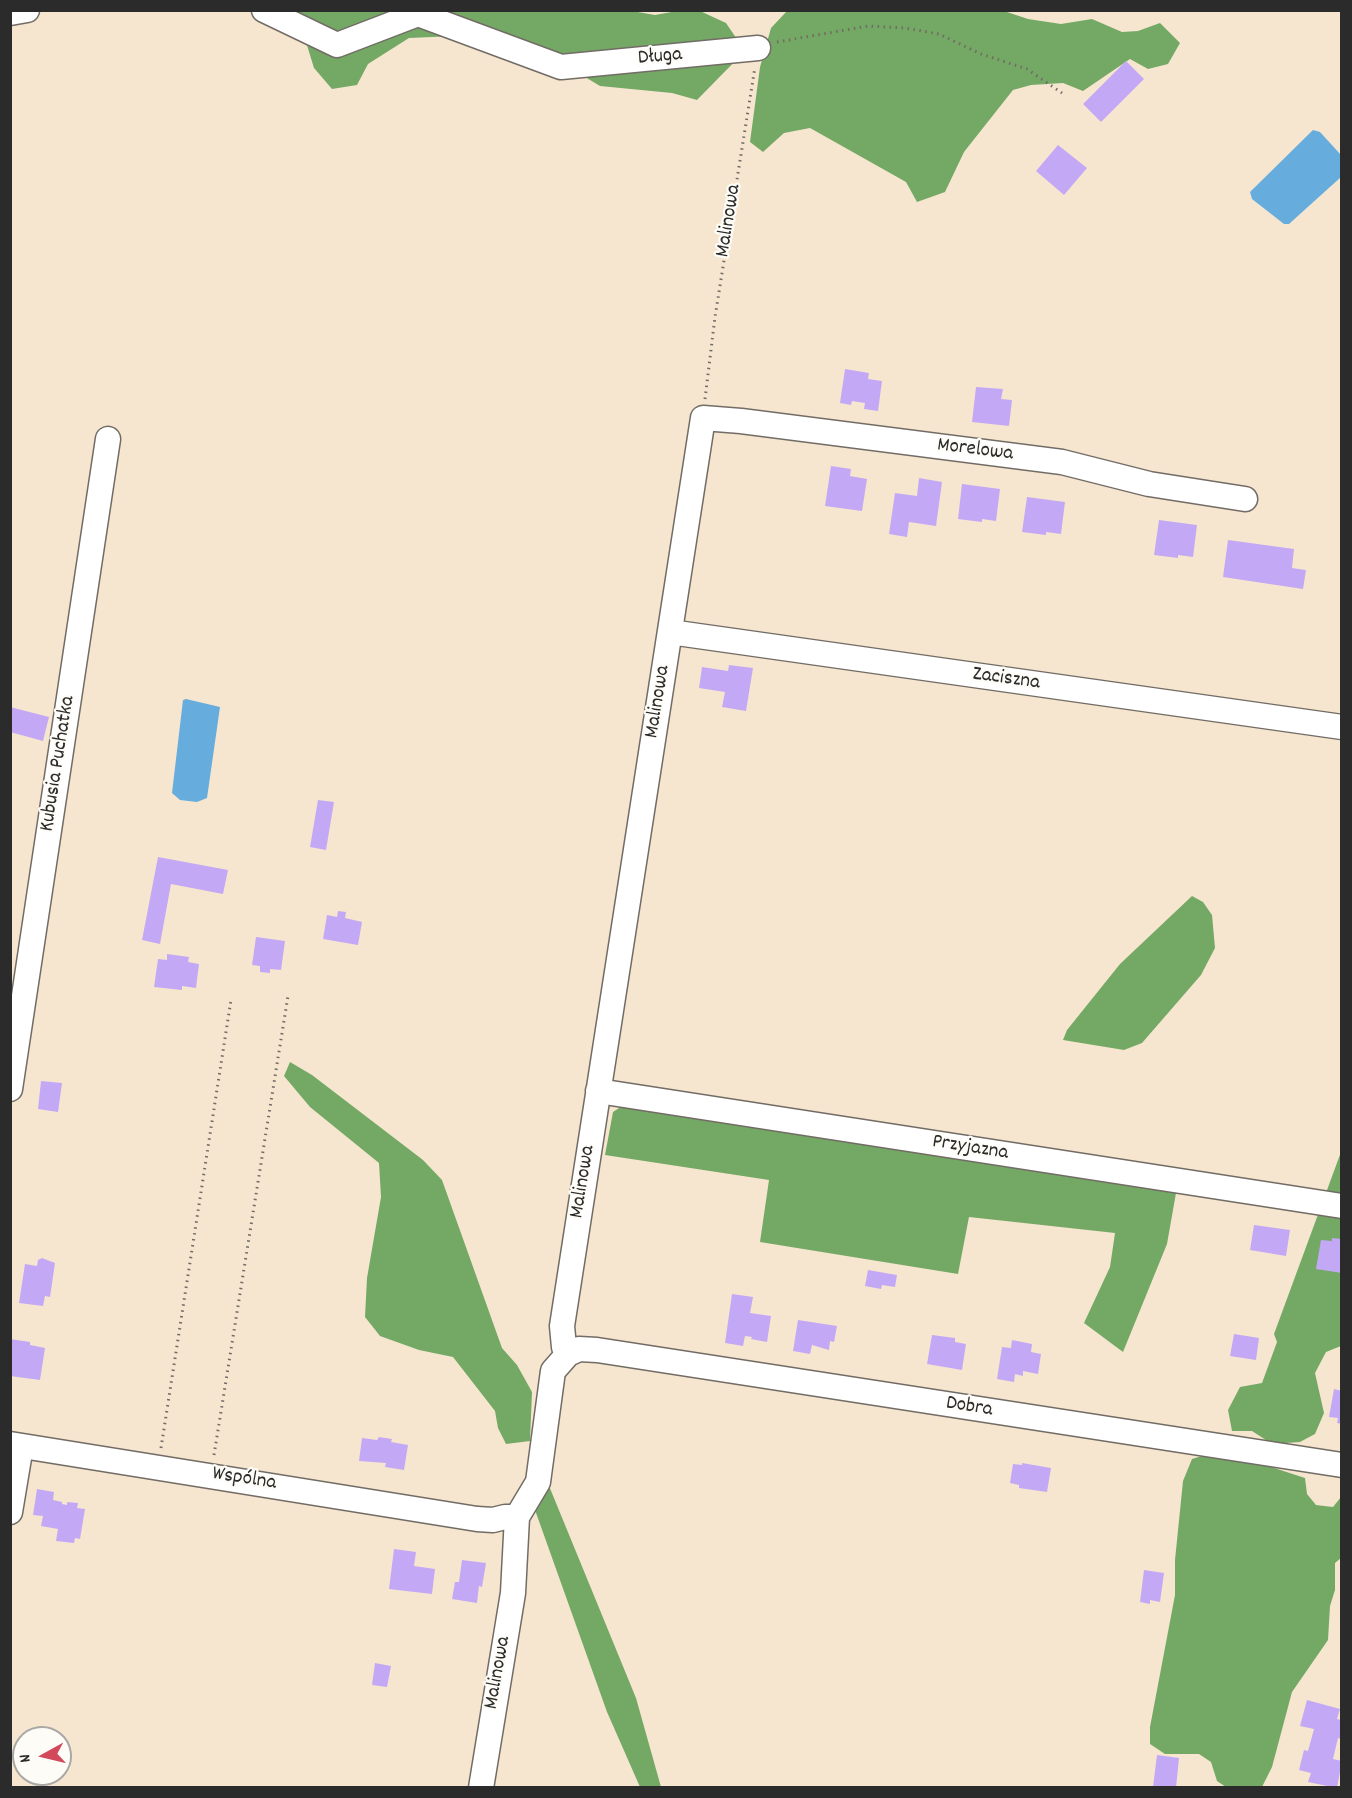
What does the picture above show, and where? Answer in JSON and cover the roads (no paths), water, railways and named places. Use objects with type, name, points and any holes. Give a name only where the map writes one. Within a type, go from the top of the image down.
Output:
[{"type":"street","points":[[10,13],[27,10]]},
{"type":"street","name":"Długa","points":[[264,10],[337,45],[418,14],[561,67],[758,48]]},
{"type":"street","name":"Morelowa","points":[[703,418],[1062,462],[1149,484],[1245,499]]},
{"type":"street","name":"Malinowa","points":[[481,1788],[513,1593],[518,1517],[538,1482],[553,1371],[568,1354],[564,1347],[562,1326],[703,418]]},
{"type":"street","name":"Kubusia Puchatka","points":[[10,1089],[108,439]]},
{"type":"street","name":"Zaciszna","points":[[670,632],[1341,727]]},
{"type":"street","name":"Przyjazna","points":[[598,1091],[1341,1206]]},
{"type":"street","name":"Dobra","points":[[568,1354],[579,1349],[597,1350],[1341,1466]]},
{"type":"street","points":[[10,1512],[16,1445]]},
{"type":"street","name":"Wspólna","points":[[16,1445],[477,1519],[518,1517]]},
{"type":"water","points":[[1313,130],[1320,132],[1341,155],[1341,177],[1289,224],[1284,224],[1252,199],[1250,192]]},
{"type":"water","points":[[183,700],[220,707],[207,798],[197,802],[180,800],[172,793]]}]
